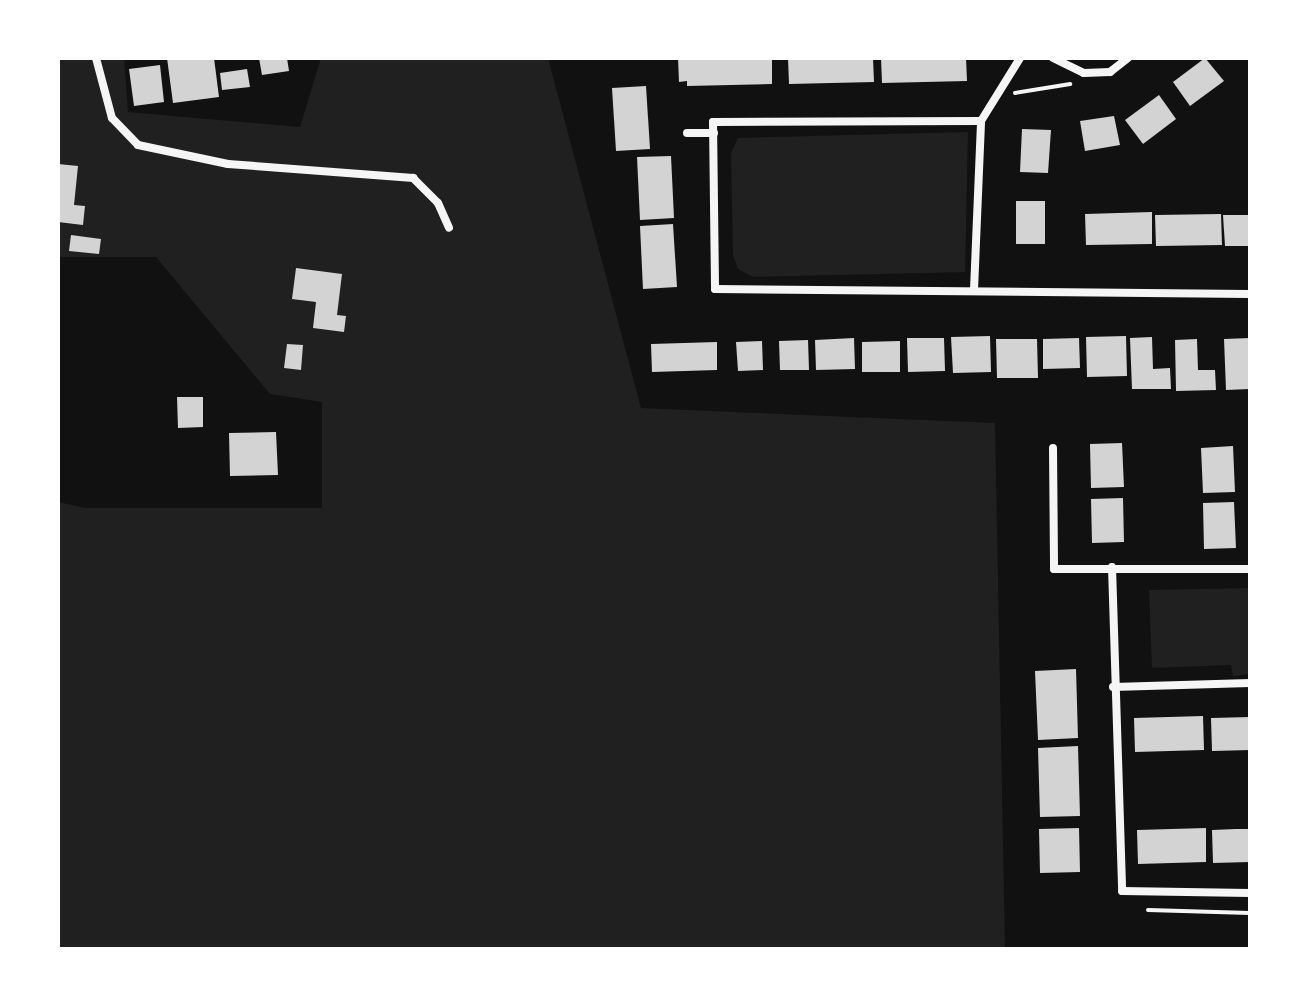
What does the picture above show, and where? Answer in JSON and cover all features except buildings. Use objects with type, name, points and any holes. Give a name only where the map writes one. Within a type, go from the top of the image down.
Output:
[{"type":"street","points":[[96,58],[112,118],[138,145],[228,164],[413,178],[438,203],[449,228]]},
{"type":"street","points":[[974,290],[981,121],[991,97],[1013,75],[1020,58]]},
{"type":"street","points":[[1053,58],[1084,73],[1110,72],[1128,58]]},
{"type":"street","points":[[981,121],[713,122],[715,289],[1250,294]]},
{"type":"street","points":[[687,133],[714,133]]},
{"type":"street","points":[[1053,448],[1054,569],[1250,569]]},
{"type":"street","points":[[1112,567],[1113,687],[1122,891],[1250,893]]},
{"type":"street","points":[[1113,687],[1250,683]]},
{"type":"path","points":[[991,97],[1070,84],[1084,73]]},
{"type":"path","points":[[1135,909],[1250,913]]},
{"type":"shaded area","points":[[58,58],[124,58],[128,112],[300,127],[321,58],[548,58],[641,408],[995,423],[1005,949],[58,949],[58,502],[85,508],[322,508],[322,402],[270,394],[156,257],[58,257]]},
{"type":"shaded area","points":[[968,132],[965,272],[753,277],[738,269],[733,255],[731,153],[738,138]]},
{"type":"shaded area","points":[[1250,588],[1250,674],[1233,676],[1231,665],[1152,668],[1149,590]]}]
